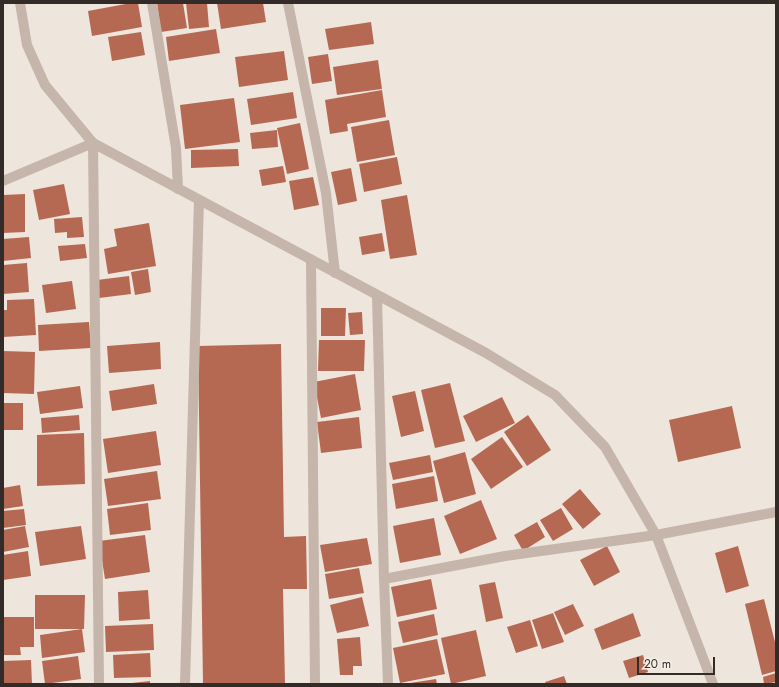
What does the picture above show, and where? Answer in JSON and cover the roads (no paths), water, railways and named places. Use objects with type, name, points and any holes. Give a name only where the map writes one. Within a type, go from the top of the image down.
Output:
[{"type":"street","points":[[20,3],[27,45],[45,86],[93,143],[486,353],[555,395],[605,447],[656,535],[713,684]]},
{"type":"street","points":[[152,3],[176,148],[178,189]]},
{"type":"street","points":[[288,3],[326,193],[335,272]]},
{"type":"street","points":[[3,181],[93,143]]},
{"type":"street","points":[[93,143],[99,684]]},
{"type":"street","points":[[185,684],[199,200]]},
{"type":"street","points":[[311,260],[315,684]]},
{"type":"street","points":[[377,295],[388,684]]},
{"type":"street","points":[[384,579],[505,556],[656,535],[776,512]]}]
